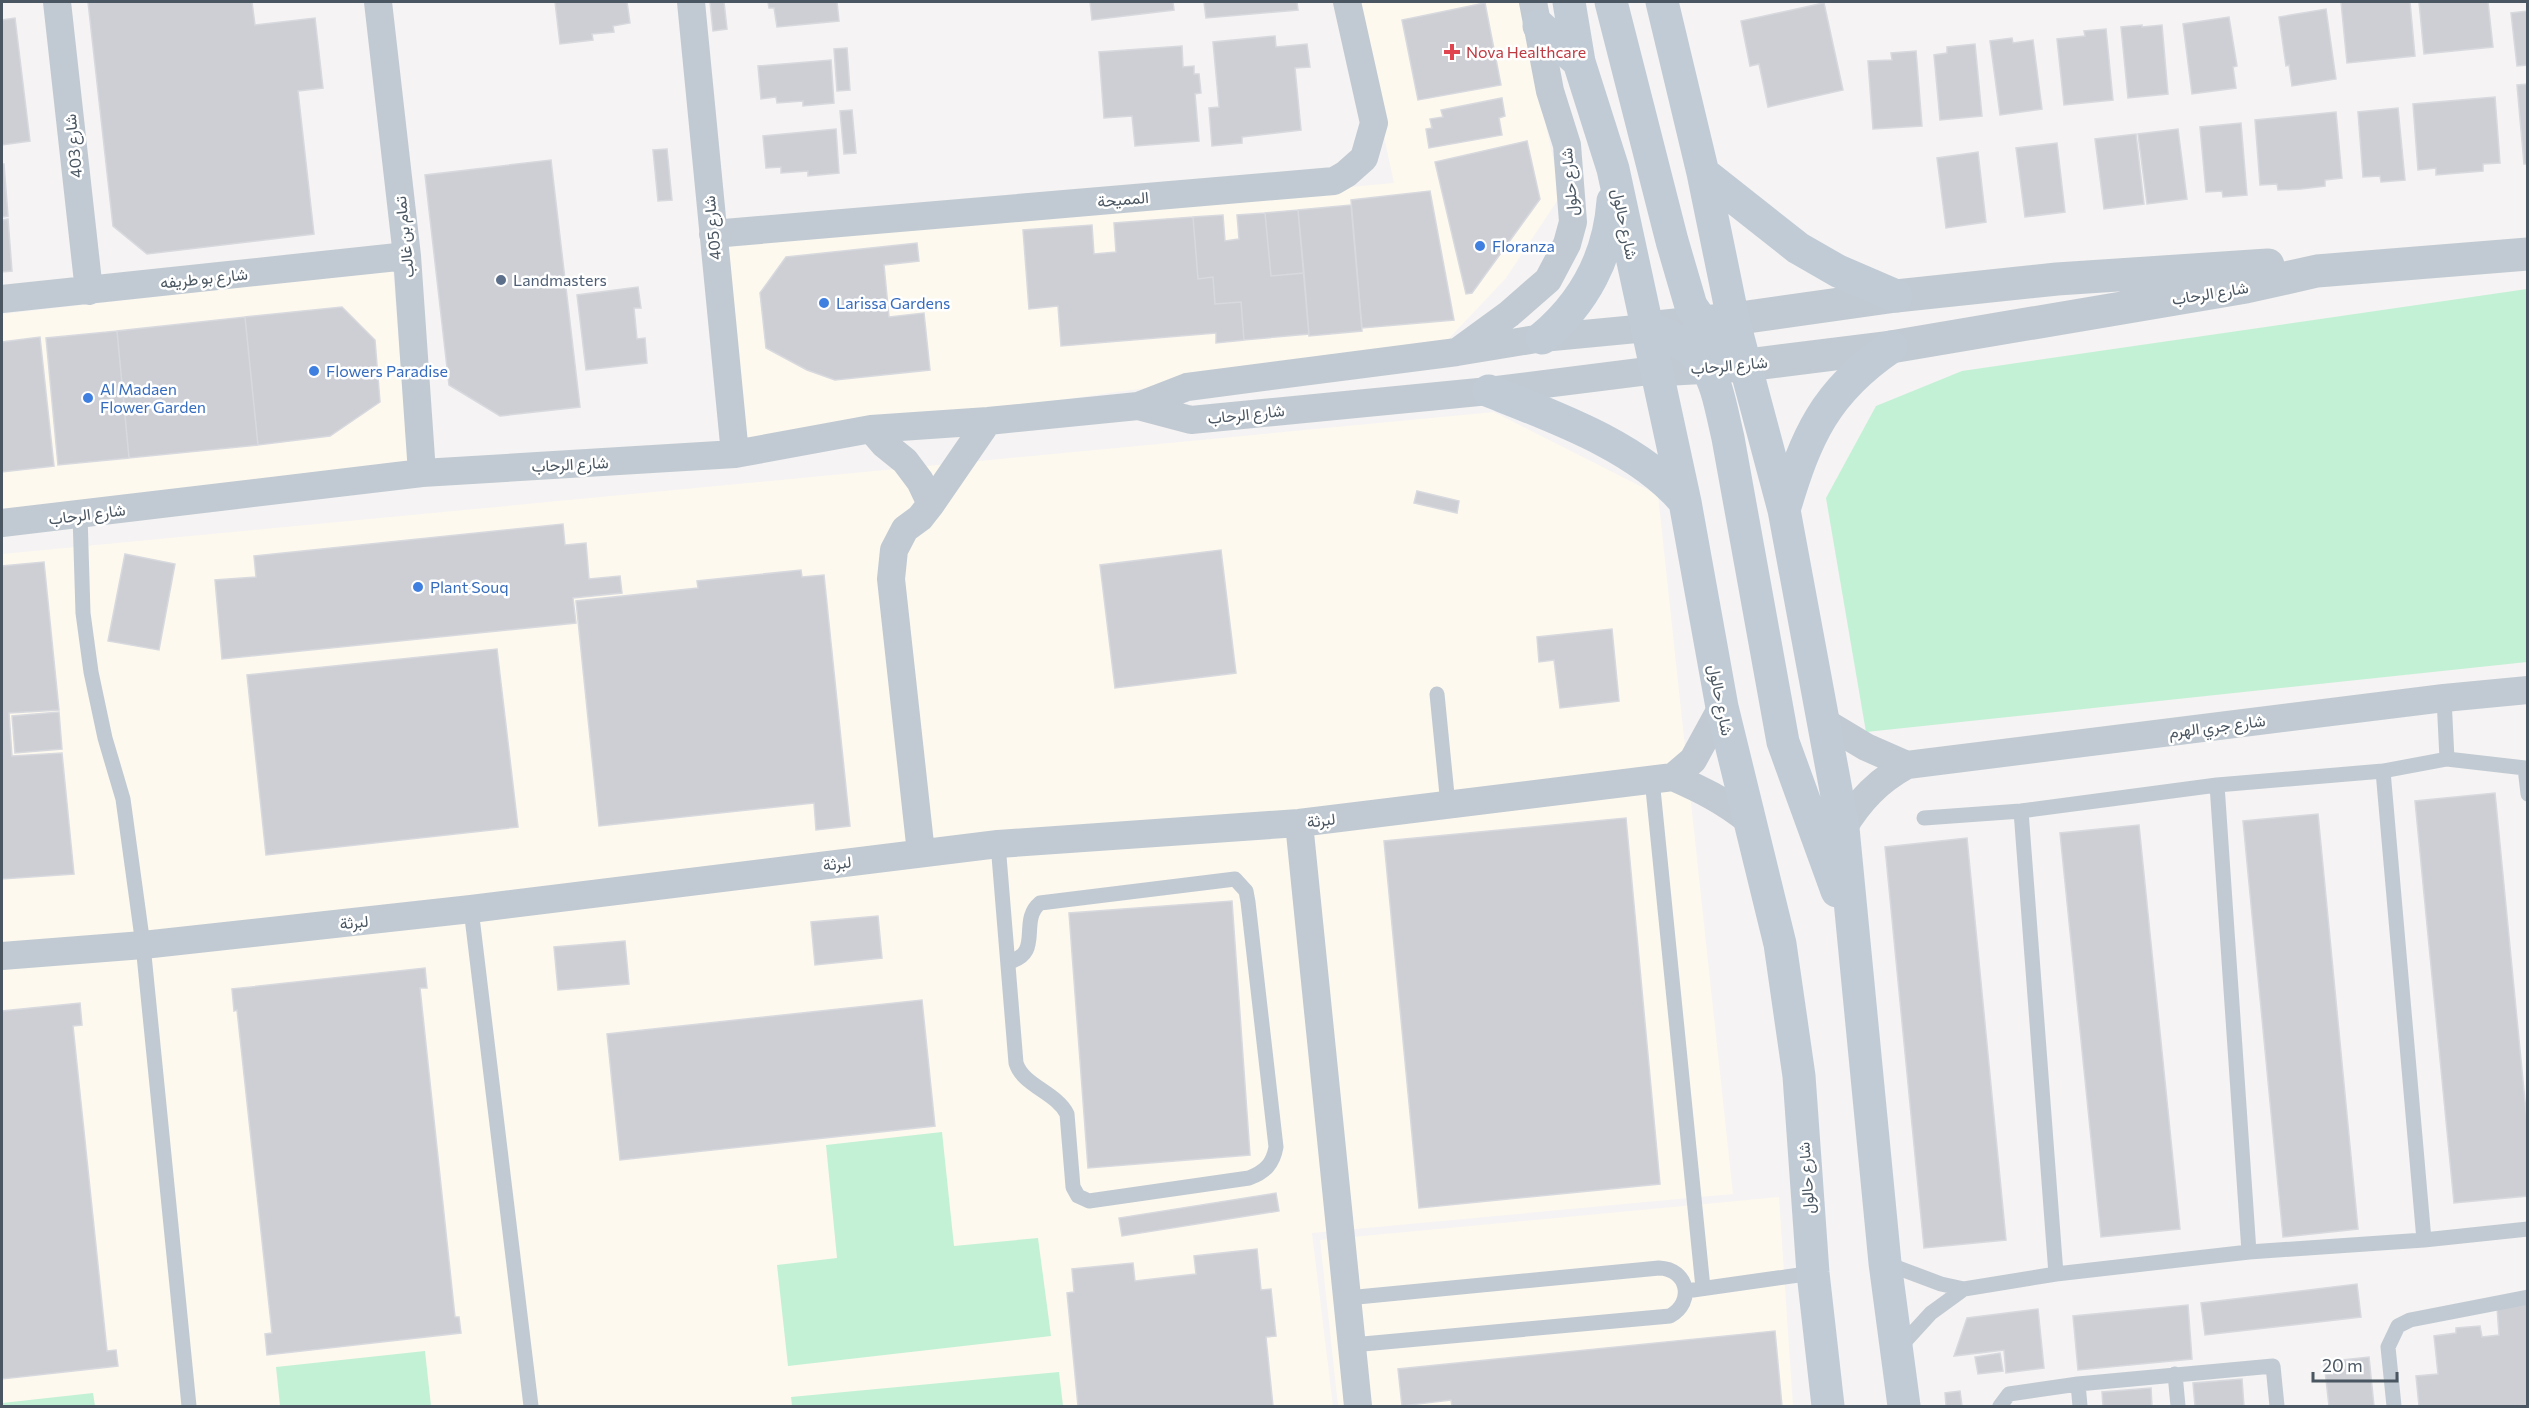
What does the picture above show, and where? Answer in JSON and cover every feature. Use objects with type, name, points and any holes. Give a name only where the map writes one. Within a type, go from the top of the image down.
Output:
[{"type":"main road","name":"شارع حالول","points":[[1569,2],[1579,62],[1613,169],[1685,502],[1722,707],[1782,956],[1799,1076],[1813,1273],[1828,1407]]},
{"type":"main road","points":[[1611,2],[1691,306],[1701,323],[1720,343],[1747,364]]},
{"type":"main road","points":[[1662,2],[1703,174],[1733,319],[1747,364],[1784,510],[1821,720],[1843,828],[1885,1263],[1904,1407]]},
{"type":"main road","points":[[1536,14],[1579,62]]},
{"type":"main road","points":[[1542,338],[1559,324],[1576,304],[1592,279],[1603,254],[1610,230],[1614,202],[1613,169]]},
{"type":"main road","points":[[1703,174],[1798,248],[1838,270],[1896,296]]},
{"type":"main road","points":[[1647,328],[1668,334],[1688,345],[1709,368],[1717,390],[1728,438],[1783,742],[1855,938]]},
{"type":"main road","points":[[1784,510],[1808,439],[1824,411],[1866,363],[1891,347]]},
{"type":"main road","points":[[1489,391],[1568,423],[1626,454],[1670,484],[1685,502]]},
{"type":"street","name":"شارع 403","points":[[57,2],[88,291]]},
{"type":"street","name":"تمام بن غالب","points":[[378,2],[406,256],[422,473]]},
{"type":"street","name":"شارع 405","points":[[691,2],[735,454]]},
{"type":"street","name":"المميحة","points":[[713,234],[1334,181],[1364,158],[1374,123],[1347,2]]},
{"type":"street","name":"شارع حلول","points":[[1457,352],[1509,314],[1548,280],[1567,244],[1573,222],[1567,145],[1550,91],[1536,14]]},
{"type":"street","name":"شارع الرحاب","points":[[1138,406],[1191,420],[1489,391],[1656,370],[1747,364],[1891,347],[2254,286],[2317,271],[2528,254]]},
{"type":"street","name":"شارع بو طريفه","points":[[2,299],[406,256]]},
{"type":"street","name":"شارع الرحاب","points":[[2,523],[422,473],[735,454],[871,429],[988,421],[1138,406],[1187,387],[1457,352],[1542,338],[1701,323],[1896,296],[2057,279],[2249,266],[2297,267],[2317,271]]},
{"type":"street","points":[[921,853],[891,579],[894,550],[905,529],[920,518],[931,504],[988,421]]},
{"type":"street","points":[[871,429],[884,444],[905,461],[920,481],[931,504]]},
{"type":"street","name":"شارع جري الهرم","points":[[1843,828],[1869,791],[1887,776],[1907,765],[2444,698],[2528,690]]},
{"type":"street","points":[[1663,778],[1693,759],[1722,707]]},
{"type":"street","points":[[1821,720],[1866,747],[1907,765]]},
{"type":"street","points":[[1663,778],[1718,797],[1749,820]]},
{"type":"street","name":"لبرثة","points":[[2,956],[143,945],[471,909],[998,844],[1299,823],[1663,778]]},
{"type":"street","points":[[1299,823],[1358,1407]]},
{"type":"lane","points":[[80,515],[83,614],[91,672],[105,738],[123,800],[143,945],[189,1407]]},
{"type":"lane","points":[[1437,694],[1448,805]]},
{"type":"lane","points":[[2444,698],[2447,759]]},
{"type":"lane","points":[[1924,818],[2021,811],[2217,784],[2383,771],[2447,759],[2525,768],[2528,794]]},
{"type":"lane","points":[[2383,771],[2424,1240]]},
{"type":"lane","points":[[1663,778],[1703,1288]]},
{"type":"lane","points":[[2217,784],[2249,1252]]},
{"type":"lane","points":[[2021,811],[2056,1274]]},
{"type":"lane","points":[[998,844],[1008,962],[1018,1070],[1025,1078],[1062,1105],[1067,1114],[1073,1187],[1078,1196],[1089,1201],[1249,1178],[1262,1173],[1269,1167],[1274,1156],[1275,1139],[1248,902],[1246,891],[1235,879],[1040,903],[1035,906],[1030,919],[1029,942],[1023,956],[1018,960],[1008,962]]},
{"type":"lane","points":[[471,909],[531,1407]]},
{"type":"lane","points":[[1885,1263],[1941,1284],[1964,1289],[2056,1274],[2249,1252],[2424,1240],[2528,1229]]},
{"type":"lane","points":[[1347,1298],[1659,1268],[1675,1271],[1681,1276],[1687,1291],[1683,1306],[1670,1316],[1352,1345]]},
{"type":"lane","points":[[1687,1291],[1813,1273]]},
{"type":"lane","points":[[1895,1352],[1931,1313],[1964,1289]]},
{"type":"lane","points":[[2394,1407],[2388,1347],[2398,1326],[2410,1320],[2528,1297]]},
{"type":"lane","points":[[2000,1407],[2009,1394],[2078,1384],[2272,1366],[2277,1407]]},
{"type":"lane","points":[[2175,1374],[2178,1407]]},
{"type":"lane","points":[[2078,1384],[2080,1407]]},
{"type":"shaded area","points":[[1355,2],[1519,2],[1561,195],[1506,278],[1441,347],[743,444],[722,244],[1394,183]]},
{"type":"shaded area","points":[[393,270],[410,482],[2,524],[2,314]]},
{"type":"shaded area","points":[[1494,412],[1658,495],[1733,1194],[1312,1233],[1333,1406],[2,1406],[2,554]]},
{"type":"shaded area","points":[[1779,1197],[1793,1406],[1338,1406],[1320,1240]]},
{"type":"green space","points":[[2527,289],[2527,662],[1866,732],[1826,498],[1876,406],[1962,371]]},
{"type":"green space","points":[[942,1132],[954,1246],[1038,1238],[1051,1336],[788,1366],[777,1265],[837,1258],[826,1145]]},
{"type":"green space","points":[[425,1351],[431,1406],[280,1406],[276,1367]]},
{"type":"green space","points":[[1059,1372],[1063,1406],[792,1406],[791,1397]]},
{"type":"green space","points":[[93,1393],[95,1406],[2,1406],[2,1403]]},
{"type":"building","points":[[88,2],[252,2],[255,25],[315,18],[323,88],[298,91],[314,234],[147,254],[113,226]]},
{"type":"building","points":[[555,2],[627,2],[630,23],[613,26],[614,32],[592,34],[593,40],[560,44]]},
{"type":"building","points":[[710,2],[724,2],[727,29],[713,31]]},
{"type":"building","points":[[768,2],[837,2],[839,21],[777,27],[774,8],[769,8]]},
{"type":"building","points":[[1090,2],[1173,2],[1174,10],[1092,20]]},
{"type":"building","points":[[1204,2],[1297,2],[1298,10],[1206,18]]},
{"type":"building","points":[[2341,2],[2410,2],[2415,56],[2347,63]]},
{"type":"building","points":[[2419,2],[2488,2],[2493,47],[2424,54]]},
{"type":"building","name":"Nova Healthcare","points":[[1485,3],[1501,85],[1418,100],[1402,20]]},
{"type":"building","points":[[1824,3],[1843,90],[1768,107],[1759,64],[1750,66],[1741,21]]},
{"type":"building","points":[[2326,9],[2336,79],[2292,86],[2289,65],[2286,66],[2279,17]]},
{"type":"building","points":[[2528,11],[2528,65],[2517,66],[2511,13]]},
{"type":"building","points":[[2229,17],[2237,66],[2233,67],[2236,88],[2192,94],[2183,24]]},
{"type":"building","points":[[15,18],[30,141],[2,145],[2,20]]},
{"type":"building","points":[[2142,25],[2142,27],[2162,25],[2168,94],[2128,98],[2121,27]]},
{"type":"building","points":[[2106,29],[2113,100],[2064,105],[2057,39],[2085,36],[2084,31]]},
{"type":"building","points":[[1275,36],[1276,47],[1307,44],[1310,67],[1295,68],[1301,130],[1242,137],[1242,143],[1212,146],[1209,108],[1219,107],[1213,42]]},
{"type":"building","points":[[2012,38],[2013,43],[2033,40],[2042,109],[2000,115],[1990,41]]},
{"type":"building","points":[[1975,44],[1982,116],[1940,120],[1934,55],[1947,53],[1947,47]]},
{"type":"building","points":[[1182,46],[1183,67],[1194,66],[1194,74],[1199,74],[1201,93],[1195,94],[1199,141],[1135,146],[1132,116],[1104,118],[1099,52]]},
{"type":"building","points":[[847,48],[850,90],[837,91],[834,49]]},
{"type":"building","points":[[1916,51],[1922,126],[1873,129],[1868,61],[1892,60],[1891,53]]},
{"type":"building","points":[[831,60],[834,103],[803,106],[803,101],[777,103],[776,97],[761,99],[758,66]]},
{"type":"building","points":[[2528,84],[2528,164],[2524,164],[2517,85]]},
{"type":"building","points":[[2495,97],[2500,163],[2483,164],[2483,171],[2436,175],[2436,168],[2418,170],[2413,104]]},
{"type":"building","points":[[1502,98],[1505,116],[1499,118],[1502,135],[1429,148],[1426,129],[1432,128],[1430,119],[1443,117],[1441,110]]},
{"type":"building","points":[[2398,108],[2405,180],[2381,182],[2380,176],[2363,177],[2358,112]]},
{"type":"building","points":[[852,110],[856,153],[844,154],[840,111]]},
{"type":"building","points":[[2336,112],[2342,178],[2325,180],[2325,186],[2301,189],[2278,190],[2277,184],[2260,185],[2255,120]]},
{"type":"building","points":[[2241,123],[2247,195],[2223,197],[2222,191],[2206,192],[2200,127]]},
{"type":"building","points":[[836,129],[839,173],[808,176],[808,171],[781,173],[781,167],[766,168],[763,136]]},
{"type":"building","points":[[2178,129],[2187,199],[2147,204],[2138,134]]},
{"type":"building","points":[[2136,134],[2144,204],[2104,209],[2095,139]]},
{"type":"building","name":"Floranza","points":[[1527,141],[1540,199],[1472,293],[1466,294],[1435,162]]},
{"type":"building","points":[[2057,143],[2065,212],[2025,217],[2016,148]]},
{"type":"building","points":[[667,149],[672,200],[658,201],[653,150]]},
{"type":"building","points":[[1978,152],[1986,222],[1946,228],[1937,158]]},
{"type":"building","name":"Landmasters","points":[[551,160],[580,407],[500,416],[449,385],[425,175]]},
{"type":"building","points":[[2,164],[4,164],[8,216],[2,217]]},
{"type":"building","points":[[1430,191],[1454,320],[1362,328],[1351,200]]},
{"type":"building","points":[[1351,205],[1362,331],[1309,336],[1298,210]]},
{"type":"building","points":[[1298,210],[1304,273],[1271,276],[1265,213]]},
{"type":"building","points":[[1265,213],[1271,276],[1304,273],[1309,334],[1244,340],[1241,302],[1215,304],[1213,277],[1198,279],[1193,217],[1223,215],[1225,241],[1239,239],[1237,215]]},
{"type":"building","points":[[1193,217],[1198,279],[1213,277],[1215,304],[1241,302],[1244,340],[1216,343],[1216,333],[1061,346],[1058,306],[1029,309],[1023,230],[1092,225],[1094,254],[1116,252],[1114,223]]},
{"type":"building","points":[[8,219],[12,271],[2,272],[2,220]]},
{"type":"building","name":"Larissa Gardens","points":[[917,243],[919,261],[884,265],[889,317],[924,313],[930,370],[835,380],[807,370],[766,348],[760,293],[786,257]]},
{"type":"building","points":[[638,287],[641,308],[634,308],[637,339],[645,338],[647,363],[586,370],[577,295]]},
{"type":"building","name":"Flowers Paradise","points":[[342,307],[375,340],[380,402],[330,436],[258,445],[245,317]]},
{"type":"building","points":[[245,317],[258,445],[129,458],[117,331]]},
{"type":"building","name":"Al Madaen Flower Garden","points":[[117,331],[129,458],[58,465],[46,338]]},
{"type":"building","points":[[40,337],[54,466],[2,472],[2,342]]},
{"type":"building","points":[[1417,491],[1459,501],[1457,513],[1414,503]]},
{"type":"building","name":"Plant Souq","points":[[563,524],[565,545],[586,543],[589,579],[620,576],[622,593],[573,598],[576,623],[222,659],[215,580],[256,577],[254,556]]},
{"type":"building","points":[[1221,550],[1236,673],[1115,688],[1100,565]]},
{"type":"building","points":[[125,554],[175,564],[159,650],[108,641]]},
{"type":"building","points":[[44,562],[59,710],[9,713],[12,756],[62,753],[74,874],[2,879],[2,566]]},
{"type":"building","points":[[801,570],[802,577],[824,575],[850,826],[816,830],[814,803],[599,826],[576,601],[698,588],[697,581]]},
{"type":"building","points":[[1612,629],[1619,701],[1560,708],[1554,660],[1539,662],[1537,637]]},
{"type":"building","points":[[497,649],[518,827],[266,855],[247,675]]},
{"type":"building","points":[[59,712],[62,749],[15,753],[12,716]]},
{"type":"building","points":[[2495,793],[2528,1132],[2528,1196],[2454,1203],[2415,801]]},
{"type":"building","points":[[2318,814],[2358,1229],[2283,1237],[2243,821]]},
{"type":"building","points":[[1626,818],[1660,1184],[1419,1208],[1384,841]]},
{"type":"building","points":[[2139,825],[2180,1229],[2101,1237],[2060,833]]},
{"type":"building","points":[[1967,838],[2006,1240],[1924,1248],[1885,847]]},
{"type":"building","points":[[1232,901],[1250,1155],[1088,1168],[1069,913]]},
{"type":"building","points":[[878,916],[882,958],[815,965],[811,922]]},
{"type":"building","points":[[625,941],[629,984],[558,990],[554,947]]},
{"type":"building","points":[[425,968],[427,988],[420,988],[455,1317],[459,1317],[461,1333],[267,1355],[265,1334],[272,1333],[237,1010],[234,1011],[232,989]]},
{"type":"building","points":[[922,1000],[935,1126],[620,1160],[607,1034]]},
{"type":"building","points":[[80,1003],[82,1025],[73,1026],[107,1351],[116,1350],[118,1366],[2,1379],[2,1011]]},
{"type":"building","points":[[1276,1193],[1279,1211],[1122,1236],[1119,1218]]},
{"type":"building","points":[[1257,1249],[1261,1290],[1271,1289],[1276,1336],[1266,1337],[1273,1406],[1078,1406],[1067,1293],[1074,1292],[1072,1269],[1133,1263],[1135,1281],[1196,1274],[1194,1256]]},
{"type":"building","points":[[2357,1284],[2361,1317],[2205,1335],[2201,1303]]},
{"type":"building","points":[[2528,1304],[2528,1406],[2419,1406],[2416,1376],[2438,1374],[2434,1336],[2456,1333],[2456,1328],[2480,1326],[2482,1337],[2499,1335],[2497,1307]]},
{"type":"building","points":[[2188,1305],[2192,1359],[2078,1370],[2073,1316]]},
{"type":"building","points":[[2038,1309],[2044,1368],[2006,1373],[2004,1350],[1954,1356],[1967,1318]]},
{"type":"building","points":[[1775,1331],[1782,1406],[1452,1406],[1451,1400],[1402,1406],[1398,1369]]},
{"type":"building","points":[[2000,1353],[2003,1371],[1978,1374],[1975,1357]]},
{"type":"building","points":[[2369,1357],[2374,1406],[2329,1406],[2324,1362]]},
{"type":"building","points":[[2242,1379],[2244,1406],[2195,1406],[2193,1383]]},
{"type":"building","points":[[2151,1388],[2152,1406],[2103,1406],[2102,1392]]},
{"type":"building","points":[[1960,1391],[1962,1406],[1946,1406],[1945,1393]]},
{"type":"place","name":"Nova Healthcare","points":[[1452,52]]},
{"type":"place","name":"Floranza","points":[[1480,246]]},
{"type":"place","name":"Landmasters","points":[[501,280]]},
{"type":"place","name":"Larissa Gardens","points":[[824,303]]},
{"type":"place","name":"Flowers Paradise","points":[[314,371]]},
{"type":"place","name":"Al Madaen Flower Garden","points":[[88,398]]},
{"type":"place","name":"Plant Souq","points":[[418,587]]}]
